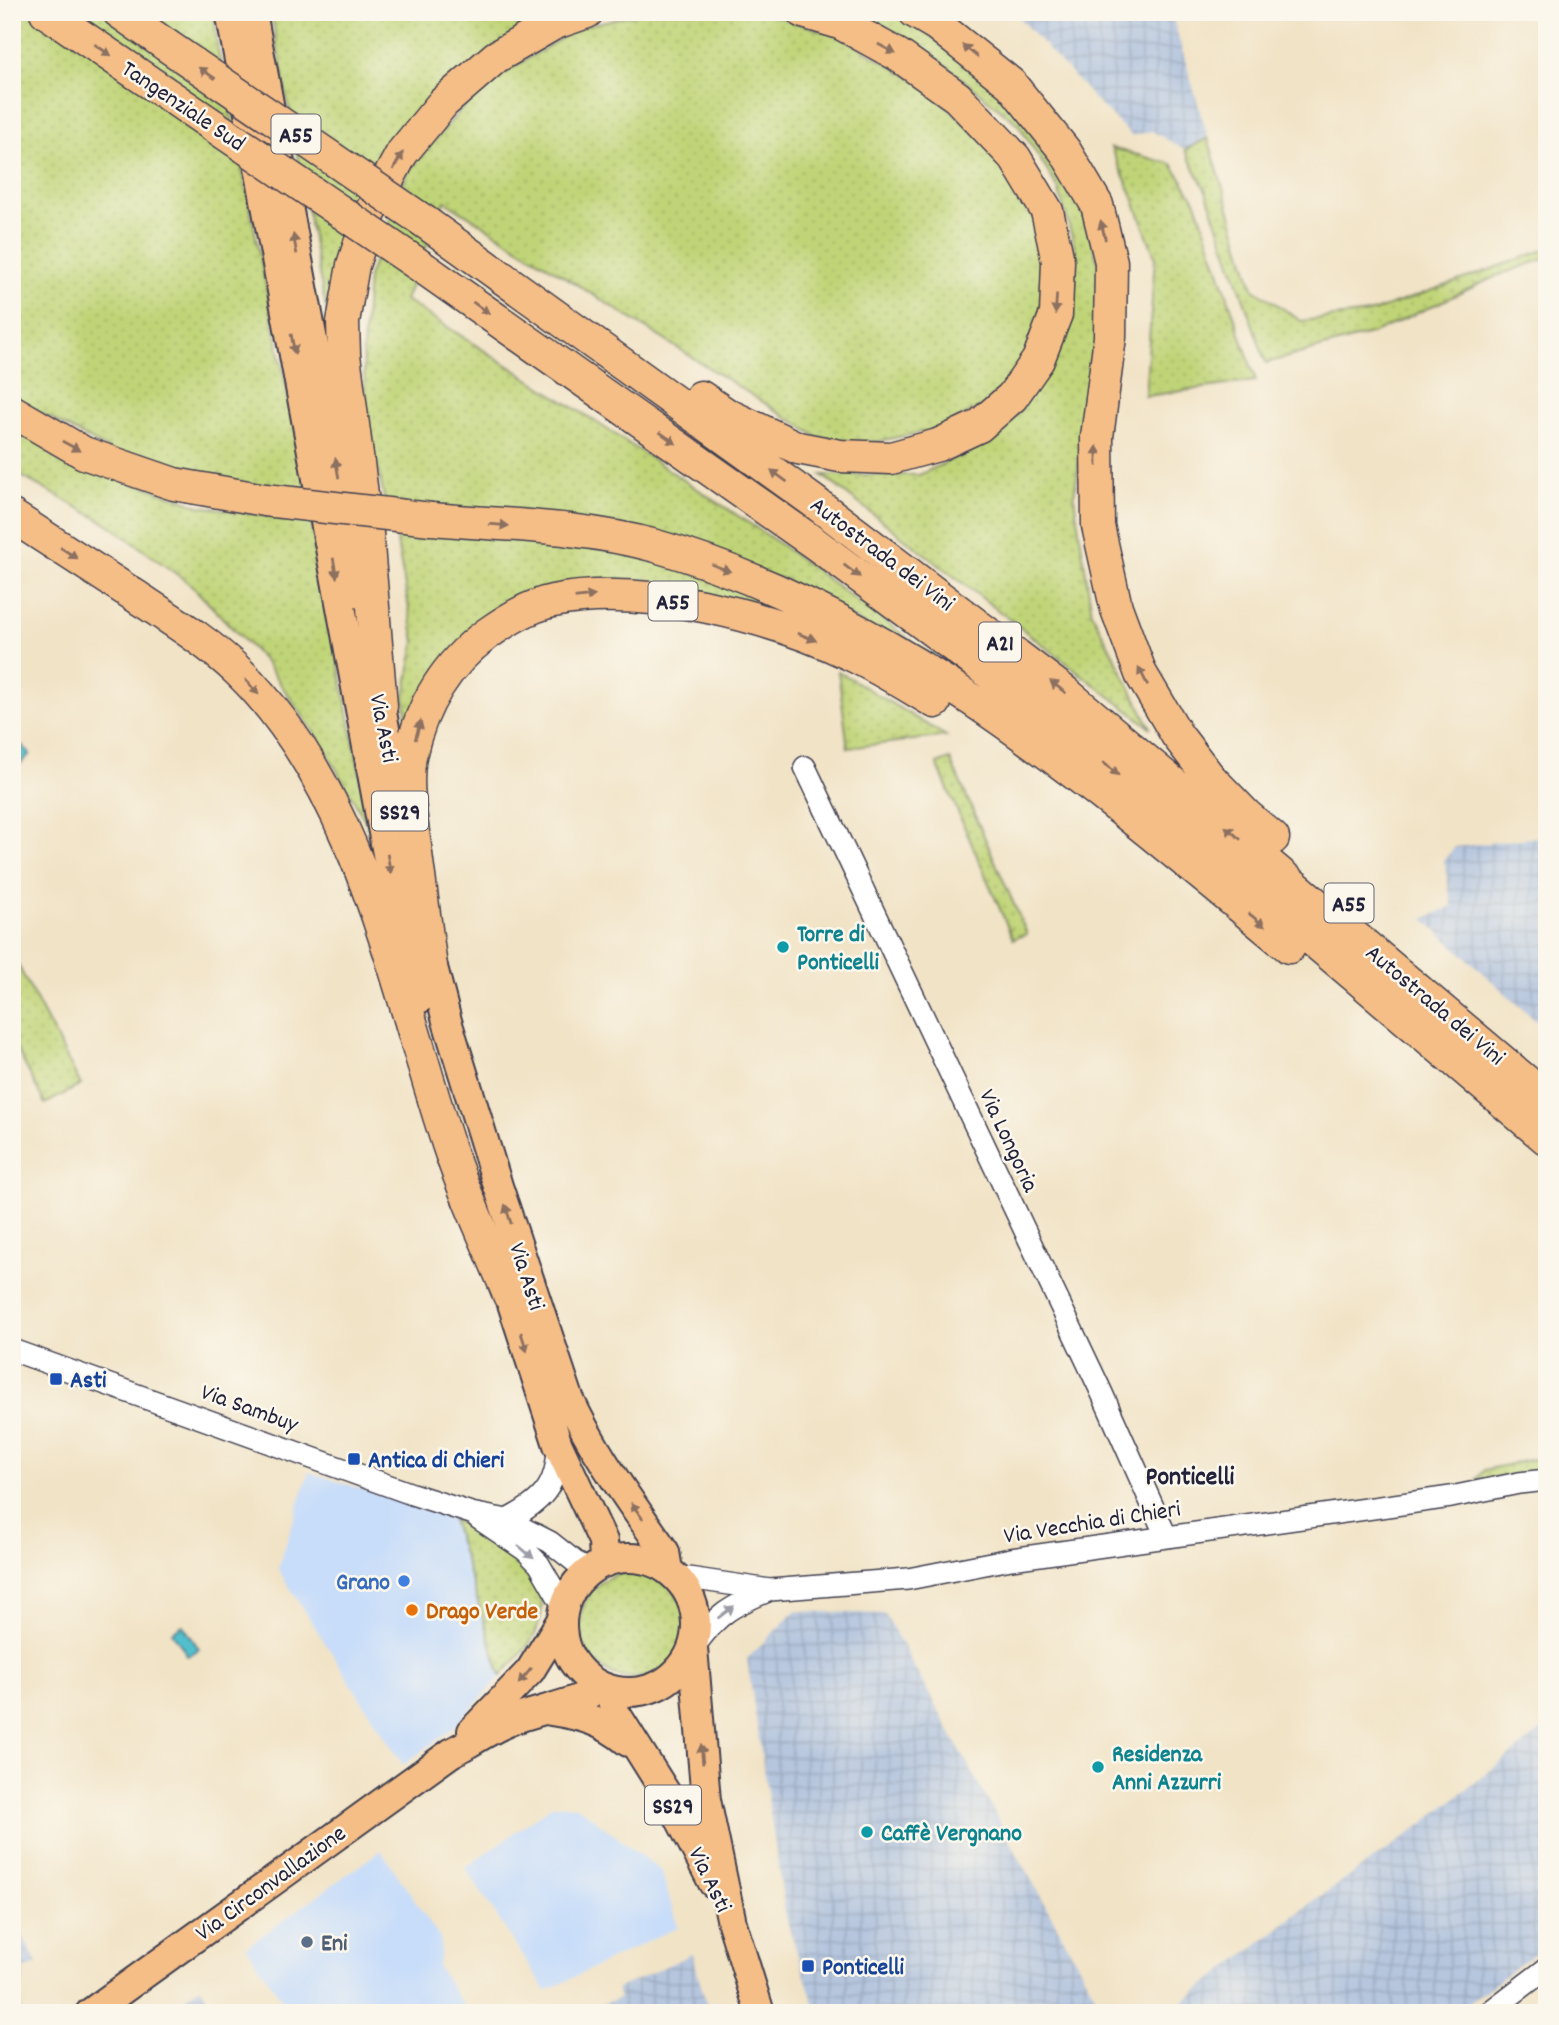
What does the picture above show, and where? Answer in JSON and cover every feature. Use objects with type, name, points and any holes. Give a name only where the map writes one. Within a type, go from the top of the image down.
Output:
[{"type":"highway","name":"Tangenziale Sud","points":[[46,12],[425,269]]},
{"type":"highway","name":"Tangenziale Sud","points":[[119,12],[425,222]]},
{"type":"highway","points":[[381,706],[367,533],[344,355],[343,323],[353,265],[370,214],[402,153],[443,103],[496,57],[555,23],[587,12]]},
{"type":"highway","name":"A55","points":[[425,222],[526,281],[726,414],[798,448],[840,456],[891,457],[938,445],[978,426],[1012,397],[1038,360],[1056,314],[1058,261],[1047,211],[1015,158],[957,97],[898,55],[840,23],[803,12]]},
{"type":"highway","name":"A55","points":[[915,12],[937,24],[1011,84],[1065,152],[1097,205],[1111,262],[1110,337],[1097,437],[1098,526],[1116,607],[1141,674],[1177,736],[1210,778],[1246,815],[1412,957],[1518,1074]]},
{"type":"highway","name":"Autostrada dei Vini","points":[[425,222],[813,501],[1055,684],[1547,1099]]},
{"type":"highway","name":"Autostrada dei Vini","points":[[425,269],[806,537],[1089,750],[1547,1139]]},
{"type":"highway","name":"A55","points":[[12,411],[83,453],[174,484],[265,500],[596,534],[654,546],[713,565],[815,607],[890,648],[988,712],[1058,762],[1166,846],[1325,976],[1427,1037]]},
{"type":"highway","points":[[12,516],[189,631],[239,672],[281,719],[314,771],[339,821],[381,924],[452,1155],[509,1295]]},
{"type":"highway","name":"A55","points":[[431,967],[409,793],[410,759],[420,719],[442,677],[472,645],[509,618],[551,602],[595,596],[645,597],[699,605],[798,634],[850,654],[1002,742],[1166,846]]},
{"type":"main road","name":"Via Asti","points":[[230,12],[406,946],[423,1015],[558,1445],[603,1541],[596,1567]]},
{"type":"main road","name":"Via Asti","points":[[252,12],[431,967],[507,1212],[569,1398],[598,1455],[665,1552],[672,1573]]},
{"type":"main road","points":[[620,1558],[653,1562],[672,1573],[688,1591],[695,1609],[697,1629],[693,1648],[683,1666],[668,1680],[650,1689],[630,1693],[606,1688],[585,1675],[571,1659],[564,1640],[563,1613],[573,1587],[596,1567],[620,1558]]},
{"type":"main road","name":"Via Circonvallazione","points":[[451,1753],[530,1671],[563,1613]]},
{"type":"main road","name":"Via Asti","points":[[693,1648],[706,1800],[732,1923],[760,2013]]},
{"type":"main road","name":"Via Asti","points":[[606,1688],[615,1712],[643,1754],[694,1843],[732,1923]]},
{"type":"main road","name":"Via Circonvallazione","points":[[90,2013],[451,1753],[510,1721],[587,1697],[606,1688]]},
{"type":"main road","points":[[541,1710],[596,1720],[643,1754]]},
{"type":"street","name":"Via Longoria","points":[[805,767],[1100,1389],[1166,1536]]},
{"type":"street","name":"Via Sambuy","points":[[12,1350],[471,1513],[507,1520],[596,1567]]},
{"type":"street","points":[[507,1520],[535,1503],[552,1483],[557,1468],[558,1445]]},
{"type":"street","name":"Via Vecchia di Chieri","points":[[672,1573],[770,1590],[908,1579],[1012,1559],[1451,1497],[1547,1480]]},
{"type":"street","name":"Via Sambuy","points":[[471,1513],[525,1550],[539,1564],[563,1613]]},
{"type":"street","name":"Via Vecchia di Chieri","points":[[693,1648],[713,1621],[737,1603],[770,1590]]},
{"type":"street","points":[[1488,2013],[1547,1969]]},
{"type":"shaded area","points":[[1011,12],[1171,12],[1208,138],[1185,150],[1152,131],[1132,136]]},
{"type":"shaded area","points":[[1547,836],[1547,1031],[1424,919],[1452,906],[1444,860],[1455,847]]},
{"type":"shaded area","points":[[309,1472],[452,1519],[501,1676],[452,1729],[403,1765],[278,1569]]},
{"type":"shaded area","points":[[795,1611],[885,1614],[1105,2013],[817,2013],[786,1918],[747,1659]]},
{"type":"shaded area","points":[[1547,1726],[1547,1944],[1456,2013],[1169,2013],[1308,1905],[1407,1836]]},
{"type":"shaded area","points":[[553,1805],[577,1806],[661,1871],[678,1927],[546,1991],[465,1868]]},
{"type":"shaded area","points":[[381,1850],[441,1940],[438,1967],[468,2013],[420,2013],[412,2000],[394,2013],[291,2013],[246,1947]]},
{"type":"shaded area","points":[[12,1915],[37,1964],[25,1969],[20,1991],[21,2013],[12,2013]]},
{"type":"shaded area","points":[[692,1954],[709,2013],[575,2013],[620,1998],[617,1989]]},
{"type":"shaded area","points":[[200,1987],[218,2013],[164,2013]]},
{"type":"green space","points":[[12,12],[214,12],[217,45],[307,488],[244,484],[121,456],[12,398]]},
{"type":"green space","points":[[271,12],[551,12],[424,109],[329,327]]},
{"type":"green space","points":[[644,12],[763,12],[842,37],[923,85],[986,143],[1025,192],[1048,260],[1039,319],[1022,366],[982,407],[937,429],[865,444],[818,437],[445,201],[405,300],[770,537],[976,688],[783,579],[385,501],[366,416],[363,349],[368,277],[409,170],[480,88],[580,27]]},
{"type":"green space","points":[[853,12],[898,13],[961,56],[1017,105],[1080,200],[1100,269],[1100,331],[1074,497],[1092,613],[1151,728],[822,475],[919,475],[981,446],[1019,412],[1050,367],[1073,304],[1076,251],[1058,188],[1018,124],[949,68],[882,24]]},
{"type":"green space","points":[[1208,138],[1253,288],[1301,321],[1369,313],[1547,249],[1547,258],[1499,275],[1374,333],[1266,363],[1206,191],[1185,150]]},
{"type":"green space","points":[[1111,148],[1172,164],[1196,202],[1256,381],[1145,396],[1155,257]]},
{"type":"green space","points":[[12,422],[102,471],[200,506],[311,522],[371,831],[321,742],[265,662],[190,584],[108,524],[12,471]]},
{"type":"green space","points":[[395,531],[556,541],[657,559],[821,622],[684,593],[498,613],[407,740],[405,696],[415,642]]},
{"type":"green space","points":[[838,671],[946,736],[848,748]]},
{"type":"green space","points":[[950,759],[1027,934],[1013,939],[937,764]]},
{"type":"green space","points":[[12,954],[81,1085],[45,1104],[12,1040]]},
{"type":"green space","points":[[1547,1456],[1547,1471],[1476,1480],[1484,1470]]},
{"type":"green space","points":[[452,1519],[489,1538],[522,1561],[540,1592],[541,1612],[535,1634],[501,1676]]},
{"type":"green space","points":[[633,1572],[653,1576],[671,1587],[682,1605],[686,1625],[682,1645],[671,1663],[653,1674],[633,1678],[613,1674],[595,1663],[584,1645],[580,1625],[584,1605],[595,1587],[613,1576]]},
{"type":"water","points":[[12,735],[30,754],[16,768],[12,764]]},
{"type":"water","points":[[183,1625],[199,1649],[188,1656],[172,1632]]},
{"type":"place","name":"Torre di Ponticelli","points":[[783,947]]},
{"type":"place","name":"Asti","points":[[56,1379]]},
{"type":"place","name":"Antica di Chieri","points":[[354,1459]]},
{"type":"place","name":"Grano","points":[[404,1581]]},
{"type":"place","name":"Drago Verde","points":[[412,1610]]},
{"type":"place","name":"Residenza Anni Azzurri","points":[[1098,1767]]},
{"type":"place","name":"Caffè Vergnano","points":[[867,1832]]},
{"type":"place","name":"Eni","points":[[307,1942]]},
{"type":"place","name":"Ponticelli","points":[[808,1966]]},
{"type":"district","name":"Ponticelli","points":[[1190,1475]]}]
